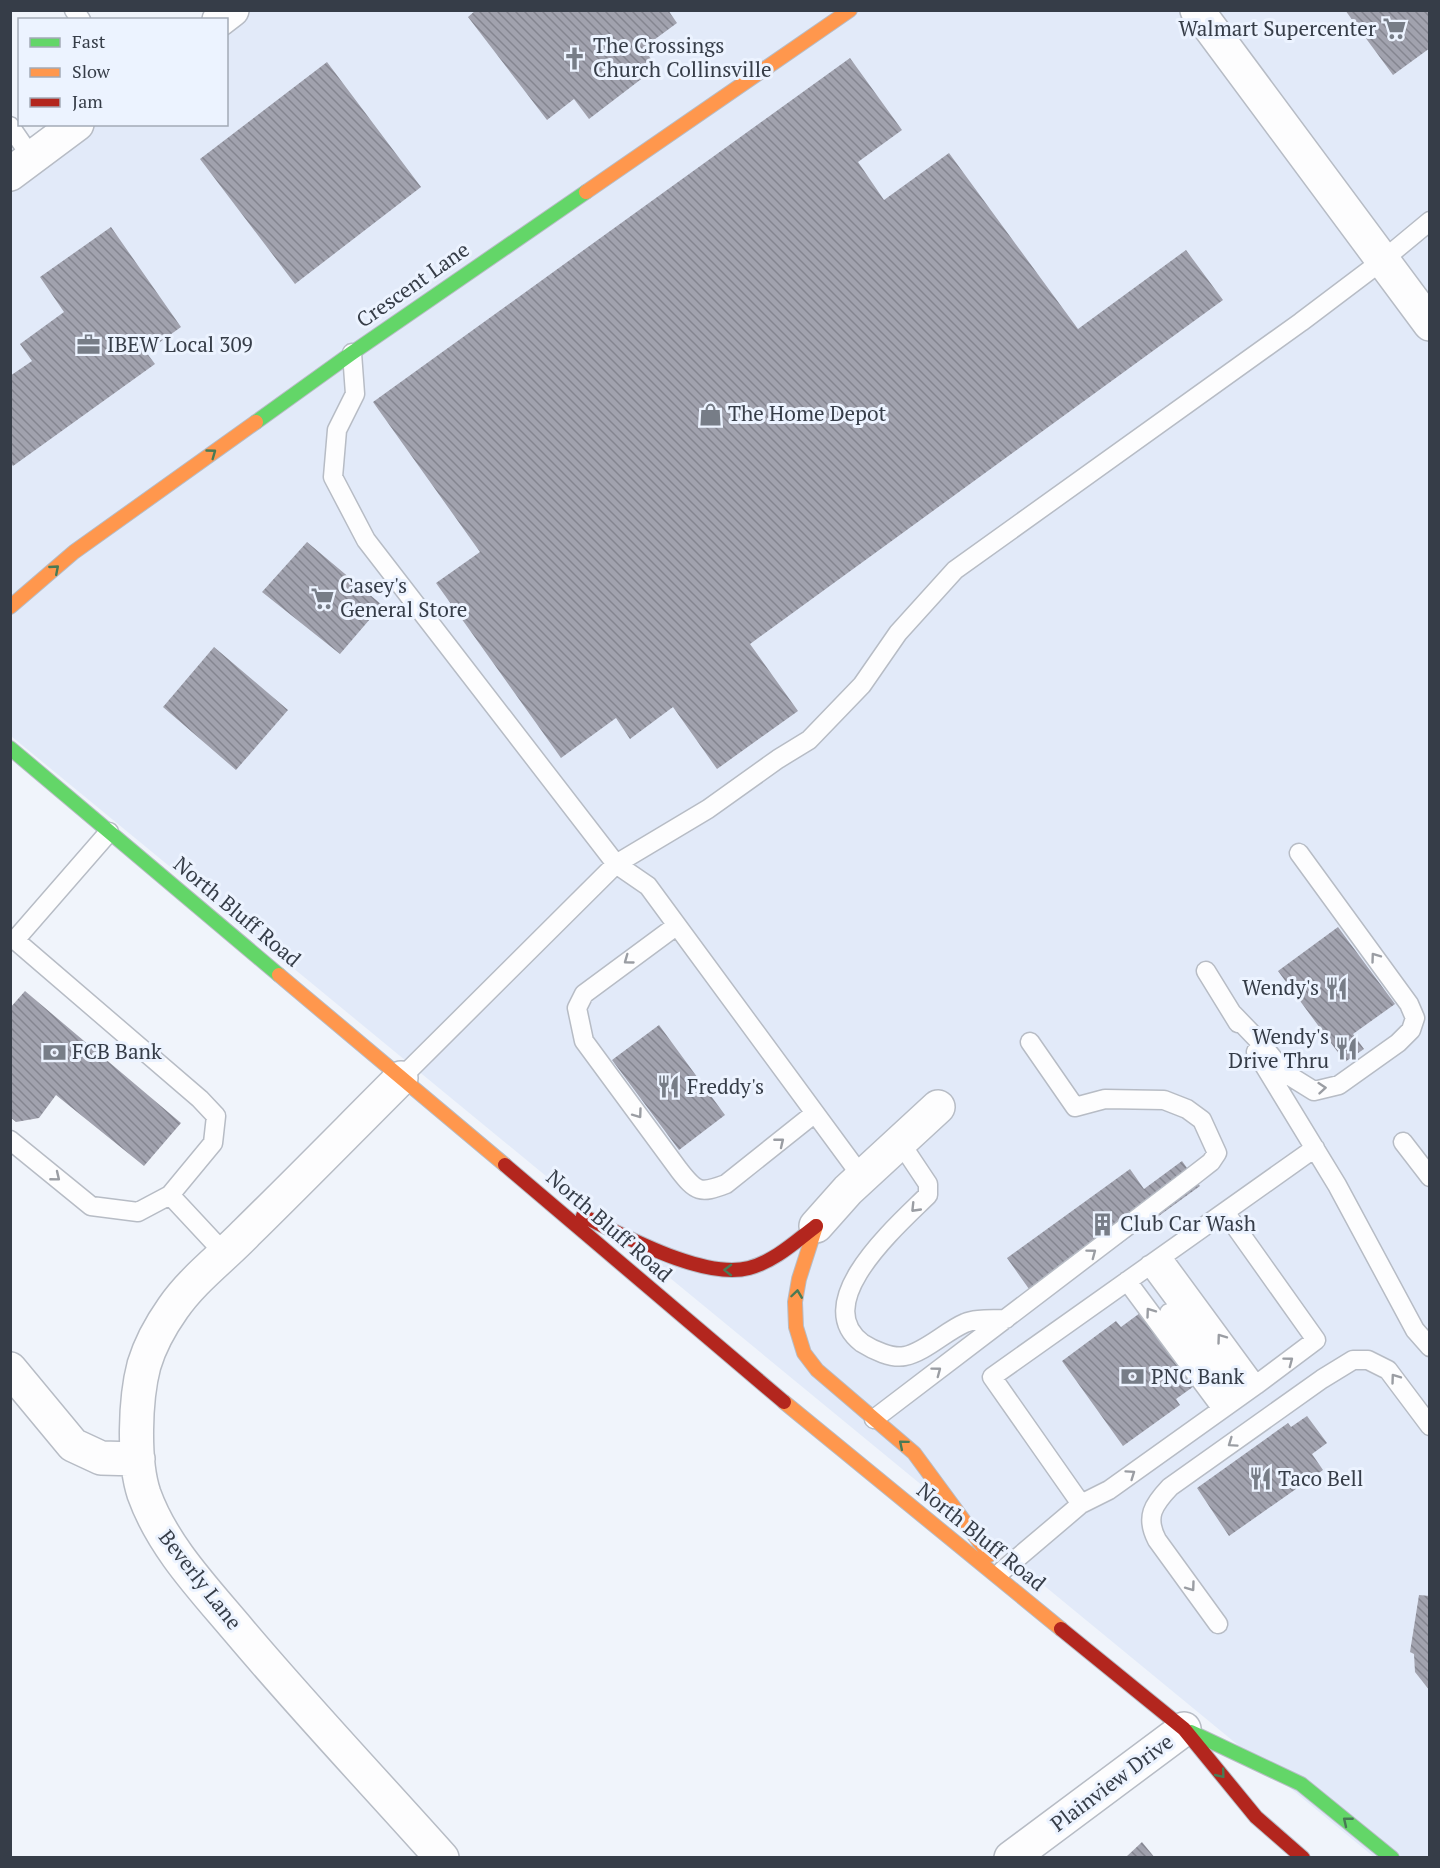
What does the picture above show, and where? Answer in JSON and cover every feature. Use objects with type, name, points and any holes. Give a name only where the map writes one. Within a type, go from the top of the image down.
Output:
[{"type":"main road","name":"Crescent Lane","points":[[10,607],[74,552],[352,353],[850,10]]},
{"type":"main road","name":"North Bluff Road","points":[[10,748],[593,1238],[673,1309],[1184,1729],[1256,1817],[1303,1857]]},
{"type":"main road","points":[[550,1202],[679,1258],[723,1271],[741,1270],[778,1255],[816,1226]]},
{"type":"main road","points":[[816,1226],[799,1279],[795,1302],[796,1327],[804,1353],[817,1370],[914,1453],[1002,1571],[1014,1591]]},
{"type":"main road","name":"North Bluff Road","points":[[1184,1729],[1301,1784],[1392,1857]]},
{"type":"street","points":[[1197,10],[1430,324]]},
{"type":"street","points":[[21,166],[74,126]]},
{"type":"street","name":"Beverly Lane","points":[[400,1078],[225,1254],[197,1279],[174,1307],[156,1336],[144,1366],[137,1417],[138,1459],[143,1492],[155,1520],[184,1566],[266,1663],[442,1857]]},
{"type":"street","points":[[816,1226],[862,1177],[938,1107]]},
{"type":"street","points":[[10,1369],[73,1445],[101,1458],[138,1459]]},
{"type":"street","name":"Plainview Drive","points":[[1011,1857],[1184,1729]]},
{"type":"lane","points":[[10,126],[21,166]]},
{"type":"lane","points":[[400,1078],[616,864],[708,809],[809,740],[862,685],[898,633],[955,570],[1300,322],[1383,260],[1430,221]]},
{"type":"lane","points":[[352,353],[355,394],[338,430],[333,477],[366,540],[616,864],[648,886],[862,1177]]},
{"type":"lane","points":[[10,1140],[91,1206],[138,1212],[170,1195],[213,1143],[216,1116],[191,1091],[12,940],[109,832]]},
{"type":"lane","points":[[1232,1013],[1258,1040],[1285,1074],[1314,1091],[1339,1085],[1398,1043],[1411,1030],[1414,1018],[1410,1004],[1299,854]]},
{"type":"lane","points":[[676,927],[584,994],[578,1008],[584,1041],[690,1185],[702,1191],[726,1184],[815,1113]]},
{"type":"lane","points":[[1206,971],[1315,1148],[1415,1330],[1427,1339]]},
{"type":"lane","points":[[874,1419],[1211,1162],[1217,1153],[1202,1120],[1187,1109],[1164,1100],[1105,1099],[1075,1107],[1030,1042]]},
{"type":"lane","points":[[900,1142],[928,1184],[928,1195],[874,1251],[855,1276],[845,1306],[854,1336],[868,1347],[888,1355],[904,1356],[967,1321],[1006,1319]]},
{"type":"lane","points":[[1403,1142],[1430,1177]]},
{"type":"lane","points":[[1080,1504],[992,1377],[1315,1148]]},
{"type":"lane","points":[[170,1195],[225,1254]]},
{"type":"lane","points":[[1002,1571],[1080,1504],[1108,1490],[1316,1340],[1226,1212]]},
{"type":"lane","points":[[1145,1269],[1239,1397]]},
{"type":"lane","points":[[1145,1269],[1239,1397]]},
{"type":"lane","points":[[1218,1624],[1150,1528],[1158,1499],[1170,1487],[1353,1360],[1368,1360],[1389,1370],[1430,1426]]},
{"type":"shaded area","points":[[228,11],[1429,11],[1429,1857],[1374,1857],[11,736],[10,170],[72,126],[228,126]]},
{"type":"building","name":"The Crossings Church Collinsville","points":[[476,10],[668,10],[677,23],[643,48],[657,67],[589,119],[574,99],[547,120],[468,17]]},
{"type":"building","name":"Walmart Supercenter","points":[[1345,10],[1430,10],[1430,48],[1393,75]]},
{"type":"building","name":"The Home Depot","points":[[850,58],[902,130],[858,162],[884,200],[949,153],[1078,329],[1186,250],[1223,300],[750,644],[798,711],[717,769],[673,707],[630,739],[616,718],[561,758],[436,583],[480,552],[373,402]]},
{"type":"building","points":[[327,62],[421,187],[295,284],[200,159]]},
{"type":"building","points":[[111,227],[181,327],[146,352],[155,364],[13,466],[10,462],[10,376],[32,361],[20,344],[64,312],[40,277]]},
{"type":"building","name":"Casey's General Store","points":[[307,542],[382,605],[340,654],[262,592]]},
{"type":"building","points":[[214,647],[288,710],[236,770],[163,707]]},
{"type":"building","name":"Wendy's","points":[[1338,927],[1395,1004],[1353,1034],[1364,1049],[1345,1062],[1278,971]]},
{"type":"building","name":"FCB Bank","points":[[25,991],[181,1123],[144,1166],[56,1095],[39,1118],[16,1122],[10,1117],[10,1008]]},
{"type":"building","name":"Freddy's","points":[[659,1025],[725,1115],[679,1150],[612,1060]]},
{"type":"building","name":"Club Car Wash","points":[[1182,1161],[1200,1186],[1039,1303],[1007,1258],[1130,1169],[1144,1189]]},
{"type":"building","name":"PNC Bank","points":[[1201,1296],[1197,1384],[1176,1399],[1180,1405],[1123,1446],[1062,1361],[1116,1321],[1121,1327],[1140,1313],[1153,1331]]},
{"type":"building","name":"Taco Bell","points":[[1307,1416],[1327,1443],[1312,1454],[1323,1470],[1229,1536],[1197,1488],[1288,1423],[1291,1427]]},
{"type":"building","points":[[1419,1595],[1430,1596],[1430,1691],[1415,1672],[1414,1654],[1410,1652]]},
{"type":"building","points":[[1142,1842],[1155,1858],[1125,1858]]},
{"type":"traffic: fast","points":[[256,422],[586,192]]},
{"type":"traffic: fast","points":[[10,748],[279,975]]},
{"type":"traffic: fast","points":[[1191,1732],[1301,1784],[1392,1858]]},
{"type":"traffic: slow","points":[[586,192],[850,10]]},
{"type":"traffic: slow","points":[[10,607],[74,552],[256,422]]},
{"type":"traffic: slow","points":[[279,975],[505,1165]]},
{"type":"traffic: slow","points":[[816,1226],[799,1279],[795,1302],[796,1327],[804,1353],[817,1370],[914,1453],[989,1555]]},
{"type":"traffic: slow","points":[[784,1402],[1061,1629]]},
{"type":"traffic: jam","points":[[505,1165],[784,1402]]},
{"type":"traffic: jam","points":[[583,1216],[665,1254],[710,1268],[731,1270],[749,1268],[767,1261],[816,1226]]},
{"type":"traffic: jam","points":[[1061,1629],[1184,1729],[1256,1817],[1303,1858]]},
{"type":"place","name":"Walmart Supercenter","points":[[1394,29]]},
{"type":"place","name":"The Crossings Church Collinsville","points":[[575,58]]},
{"type":"place","name":"IBEW Local 309","points":[[89,345]]},
{"type":"place","name":"The Home Depot","points":[[710,414]]},
{"type":"place","name":"Casey's General Store","points":[[322,598]]},
{"type":"place","name":"Wendy's","points":[[1337,988]]},
{"type":"place","name":"Wendy's Drive Thru","points":[[1347,1049]]},
{"type":"place","name":"FCB Bank","points":[[54,1052]]},
{"type":"place","name":"Freddy's","points":[[669,1087]]},
{"type":"place","name":"Club Car Wash","points":[[1102,1224]]},
{"type":"place","name":"PNC Bank","points":[[1133,1377]]},
{"type":"place","name":"Taco Bell","points":[[1260,1479]]}]
